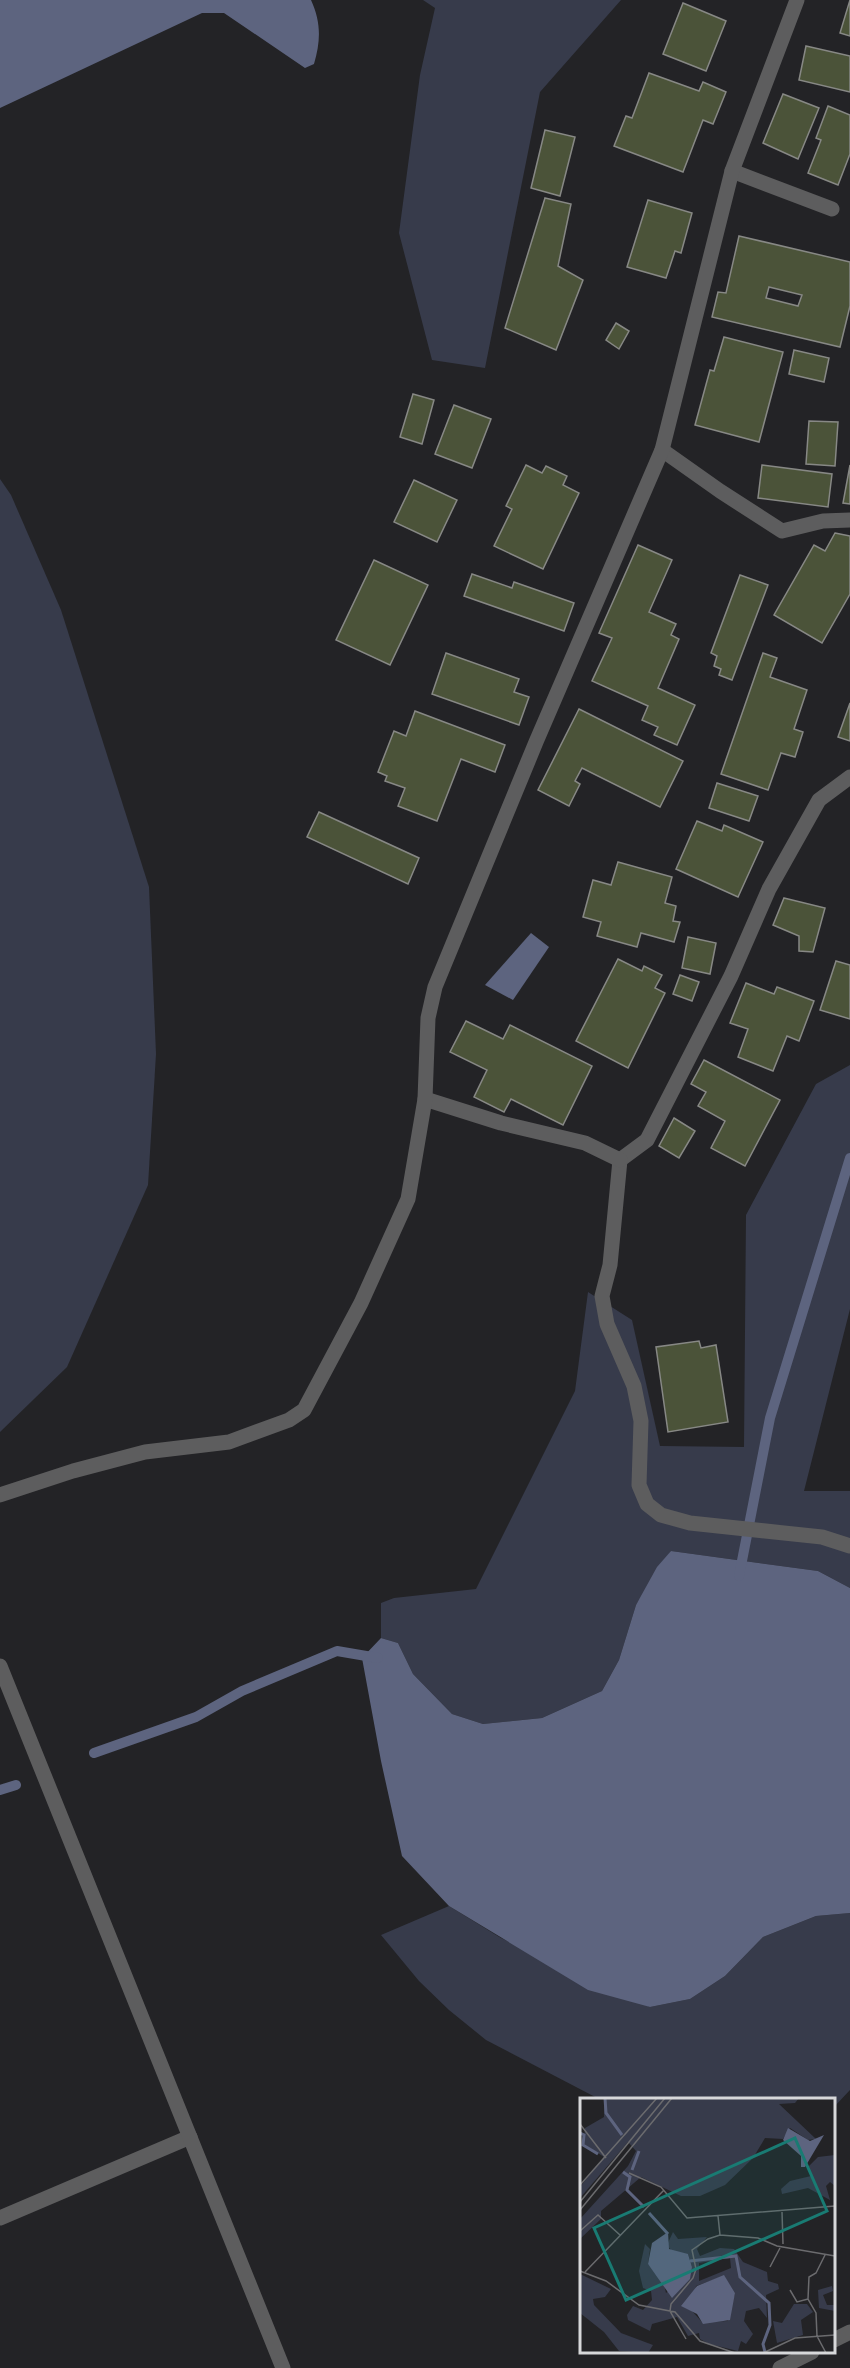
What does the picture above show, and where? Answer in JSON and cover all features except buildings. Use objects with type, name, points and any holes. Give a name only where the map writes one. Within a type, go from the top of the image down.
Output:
[{"type":"street","points":[[0,1494],[72,1471],[145,1452],[230,1442],[289,1420],[304,1410],[361,1303],[408,1199],[425,1099],[428,1018],[435,987],[536,742],[662,450],[732,171],[797,0]]},
{"type":"street","points":[[732,171],[832,209]]},
{"type":"street","points":[[662,450],[782,531],[823,521],[850,520]]},
{"type":"street","points":[[850,777],[819,800],[769,889],[731,976],[647,1140],[620,1160],[610,1264],[602,1296],[607,1324],[634,1386],[641,1421],[639,1485],[647,1504],[661,1515],[690,1523],[822,1537],[850,1546]]},
{"type":"street","points":[[425,1099],[501,1123],[585,1143],[620,1160]]},
{"type":"street","points":[[0,1666],[284,2368]]},
{"type":"street","points":[[0,2218],[190,2137]]},
{"type":"street","points":[[835,2340],[850,2332]]},
{"type":"street","points":[[780,2368],[810,2353]]},
{"type":"shaded area","points":[[0,0],[311,0],[317,16],[318,47],[314,64],[305,68],[224,13],[202,13],[0,108]]},
{"type":"shaded area","points":[[423,0],[621,0],[540,92],[485,368],[432,360],[399,233],[420,75],[435,8]]},
{"type":"shaded area","points":[[0,479],[11,495],[61,610],[149,887],[156,1054],[148,1185],[67,1367],[0,1432]]},
{"type":"shaded area","points":[[531,933],[549,947],[513,1000],[485,985]]},
{"type":"shaded area","points":[[850,1065],[850,1309],[804,1491],[850,1491],[850,1588],[818,1571],[671,1551],[636,1605],[619,1660],[602,1691],[542,1718],[483,1724],[452,1714],[413,1674],[398,1643],[381,1638],[381,1603],[394,1598],[476,1589],[575,1391],[588,1292],[632,1320],[660,1446],[744,1447],[746,1215],[816,1084]]},
{"type":"shaded area","points":[[671,1551],[818,1571],[850,1588],[850,1913],[816,1916],[763,1937],[725,1976],[690,1999],[650,2007],[588,1990],[449,1906],[402,1856],[362,1658],[381,1638],[398,1643],[413,1674],[452,1714],[483,1724],[542,1718],[602,1691],[619,1660],[636,1605],[657,1567]]},
{"type":"shaded area","points":[[449,1906],[501,1938],[650,2007],[690,1999],[725,1976],[763,1937],[816,1916],[850,1913],[850,2090],[835,2106],[835,2098],[597,2098],[486,2040],[449,2010],[419,1981],[381,1935]]},
{"type":"waterway","points":[[739,1576],[770,1418],[850,1158]]},
{"type":"waterway","points":[[94,1753],[196,1717],[242,1691],[337,1651],[378,1658]]},
{"type":"waterway","points":[[0,1790],[16,1785]]}]
